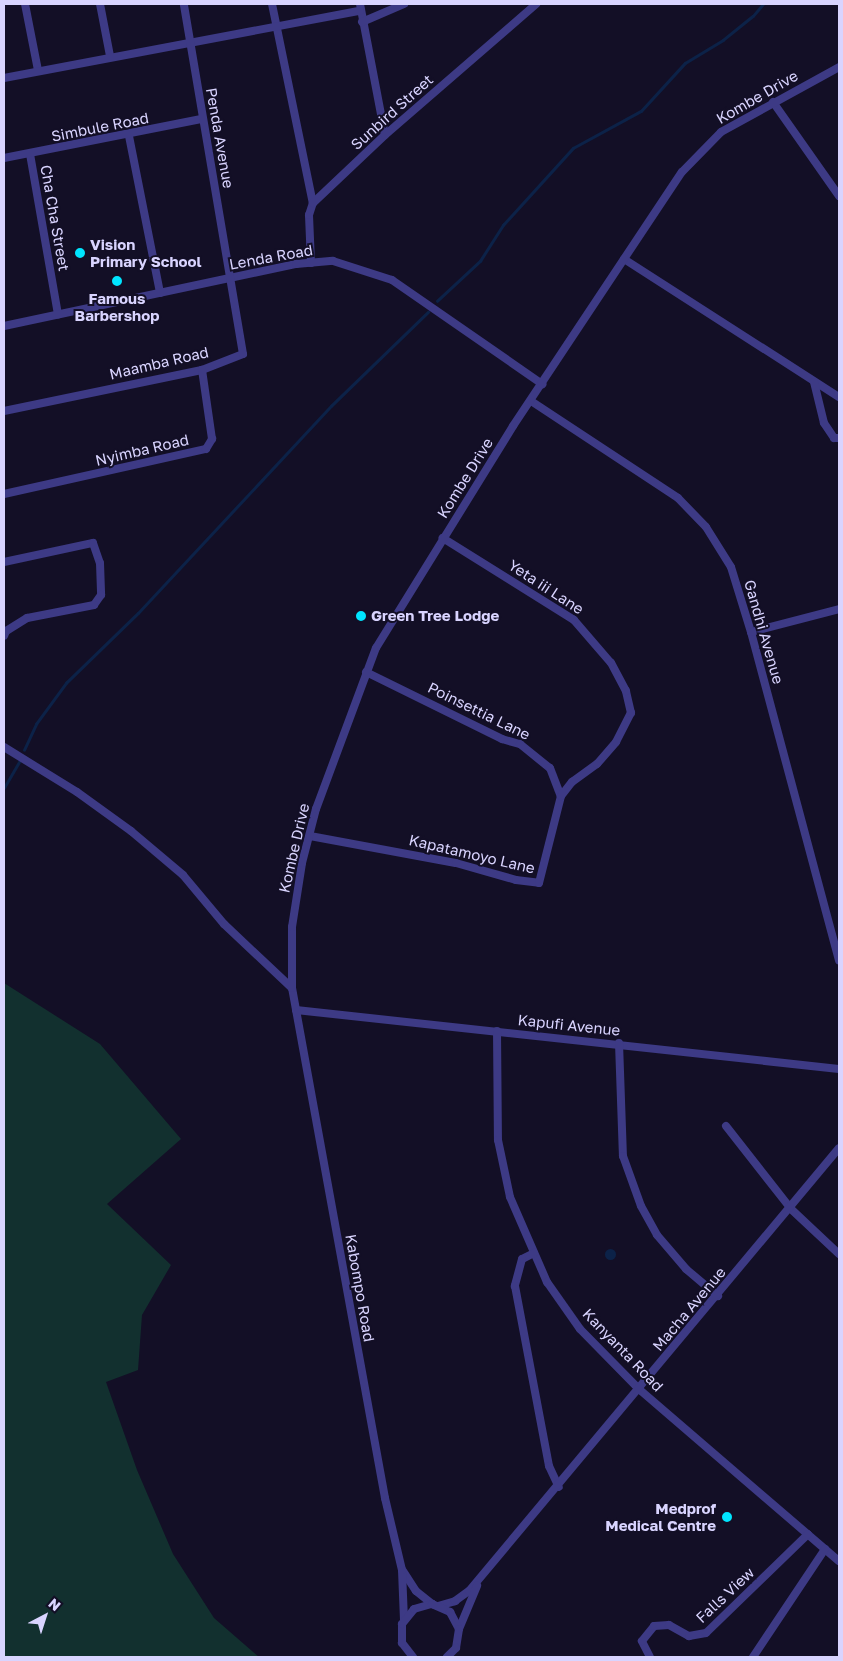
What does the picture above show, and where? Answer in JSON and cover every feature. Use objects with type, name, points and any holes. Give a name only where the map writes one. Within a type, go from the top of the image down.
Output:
[{"type":"street","points":[[25,4],[38,70]]},
{"type":"street","points":[[100,4],[110,56]]},
{"type":"street","name":"Penda Avenue","points":[[184,4],[201,120],[231,277]]},
{"type":"street","points":[[272,4],[275,27],[313,203],[309,215],[312,263]]},
{"type":"street","points":[[362,22],[404,4]]},
{"type":"street","name":"Sunbird Street","points":[[313,203],[385,135],[536,4]]},
{"type":"street","points":[[4,78],[110,56],[191,44],[360,7],[385,135]]},
{"type":"street","name":"Kombe Drive","points":[[296,1010],[292,988],[292,927],[310,836],[316,809],[376,648],[530,401],[661,202],[698,153],[721,132],[839,67]]},
{"type":"street","points":[[773,102],[839,196]]},
{"type":"street","name":"Simbule Road","points":[[4,158],[129,136],[201,120]]},
{"type":"street","points":[[129,136],[160,293]]},
{"type":"street","name":"Cha Cha Street","points":[[30,154],[58,315]]},
{"type":"street","points":[[624,259],[839,397]]},
{"type":"street","name":"Lenda Road","points":[[4,326],[231,277],[312,263],[348,264],[392,280],[542,384]]},
{"type":"street","name":"Maamba Road","points":[[4,411],[202,370],[239,356],[244,349],[231,277]]},
{"type":"street","name":"Nyimba Road","points":[[4,494],[206,449],[212,439],[202,370]]},
{"type":"street","points":[[814,382],[824,423],[834,438],[839,438]]},
{"type":"street","name":"Gandhi Avenue","points":[[530,401],[662,486],[706,527],[731,567],[752,632],[839,960]]},
{"type":"street","name":"Yeta iii Lane","points":[[444,538],[574,620],[600,647],[626,691],[631,713],[616,742],[597,764],[572,782],[561,796]]},
{"type":"street","points":[[4,562],[93,543],[100,563],[100,595],[94,605],[27,618],[6,630],[4,636]]},
{"type":"street","points":[[752,632],[839,609]]},
{"type":"street","name":"Poinsettia Lane","points":[[366,672],[502,739],[520,744],[550,768],[561,796]]},
{"type":"street","points":[[4,747],[77,792],[131,831],[183,876],[224,924],[292,988]]},
{"type":"street","name":"Kapatamoyo Lane","points":[[310,836],[456,863],[536,884],[541,881],[561,796]]},
{"type":"street","name":"Kapufi Avenue","points":[[296,1010],[839,1069]]},
{"type":"street","name":"Kabompo Road","points":[[296,1010],[385,1498],[402,1570],[404,1620],[402,1643]]},
{"type":"street","name":"Kanyanta Road","points":[[496,1031],[498,1140],[510,1197],[547,1282],[580,1329],[640,1390],[839,1561]]},
{"type":"street","points":[[619,1044],[623,1156],[641,1206],[663,1242],[686,1269],[718,1296]]},
{"type":"street","points":[[726,1126],[791,1209],[839,1254]]},
{"type":"street","name":"Macha Avenue","points":[[404,1620],[414,1609],[455,1601],[481,1578],[791,1209],[839,1148]]},
{"type":"street","points":[[534,1253],[522,1259],[515,1286],[549,1466],[559,1487]]},
{"type":"street","name":"Falls View","points":[[650,1657],[642,1641],[654,1626],[669,1625],[689,1636],[706,1634],[808,1534]]},
{"type":"street","points":[[753,1657],[825,1550]]},
{"type":"street","name":"Kabompo Road","points":[[402,1570],[416,1591],[435,1605],[450,1612],[459,1629]]},
{"type":"street","name":"Macha Avenue","points":[[456,1648],[459,1629],[481,1578]]},
{"type":"street","points":[[401,1657],[402,1643]]},
{"type":"street","points":[[402,1643],[413,1657]]},
{"type":"street","points":[[447,1657],[456,1648]]},
{"type":"street","points":[[456,1648],[457,1657]]},
{"type":"green space","points":[[4,983],[100,1044],[181,1139],[107,1204],[171,1265],[142,1315],[138,1370],[106,1382],[137,1470],[173,1554],[214,1618],[259,1657],[4,1657]]},
{"type":"water","points":[[610,1248],[616,1254],[610,1260],[604,1254]]},
{"type":"waterway","points":[[437,301],[480,261],[503,225],[573,148],[641,111],[685,63],[723,40],[753,16],[763,4]]},
{"type":"waterway","points":[[24,750],[36,724],[66,683],[138,613],[331,406],[428,312]]},
{"type":"waterway","points":[[4,788],[19,762]]},
{"type":"place","name":"Vision Primary School","points":[[80,253]]},
{"type":"place","name":"Famous Barbershop","points":[[117,281]]},
{"type":"place","name":"Green Tree Lodge","points":[[361,616]]},
{"type":"place","name":"Medprof Medical Centre","points":[[727,1517]]}]
